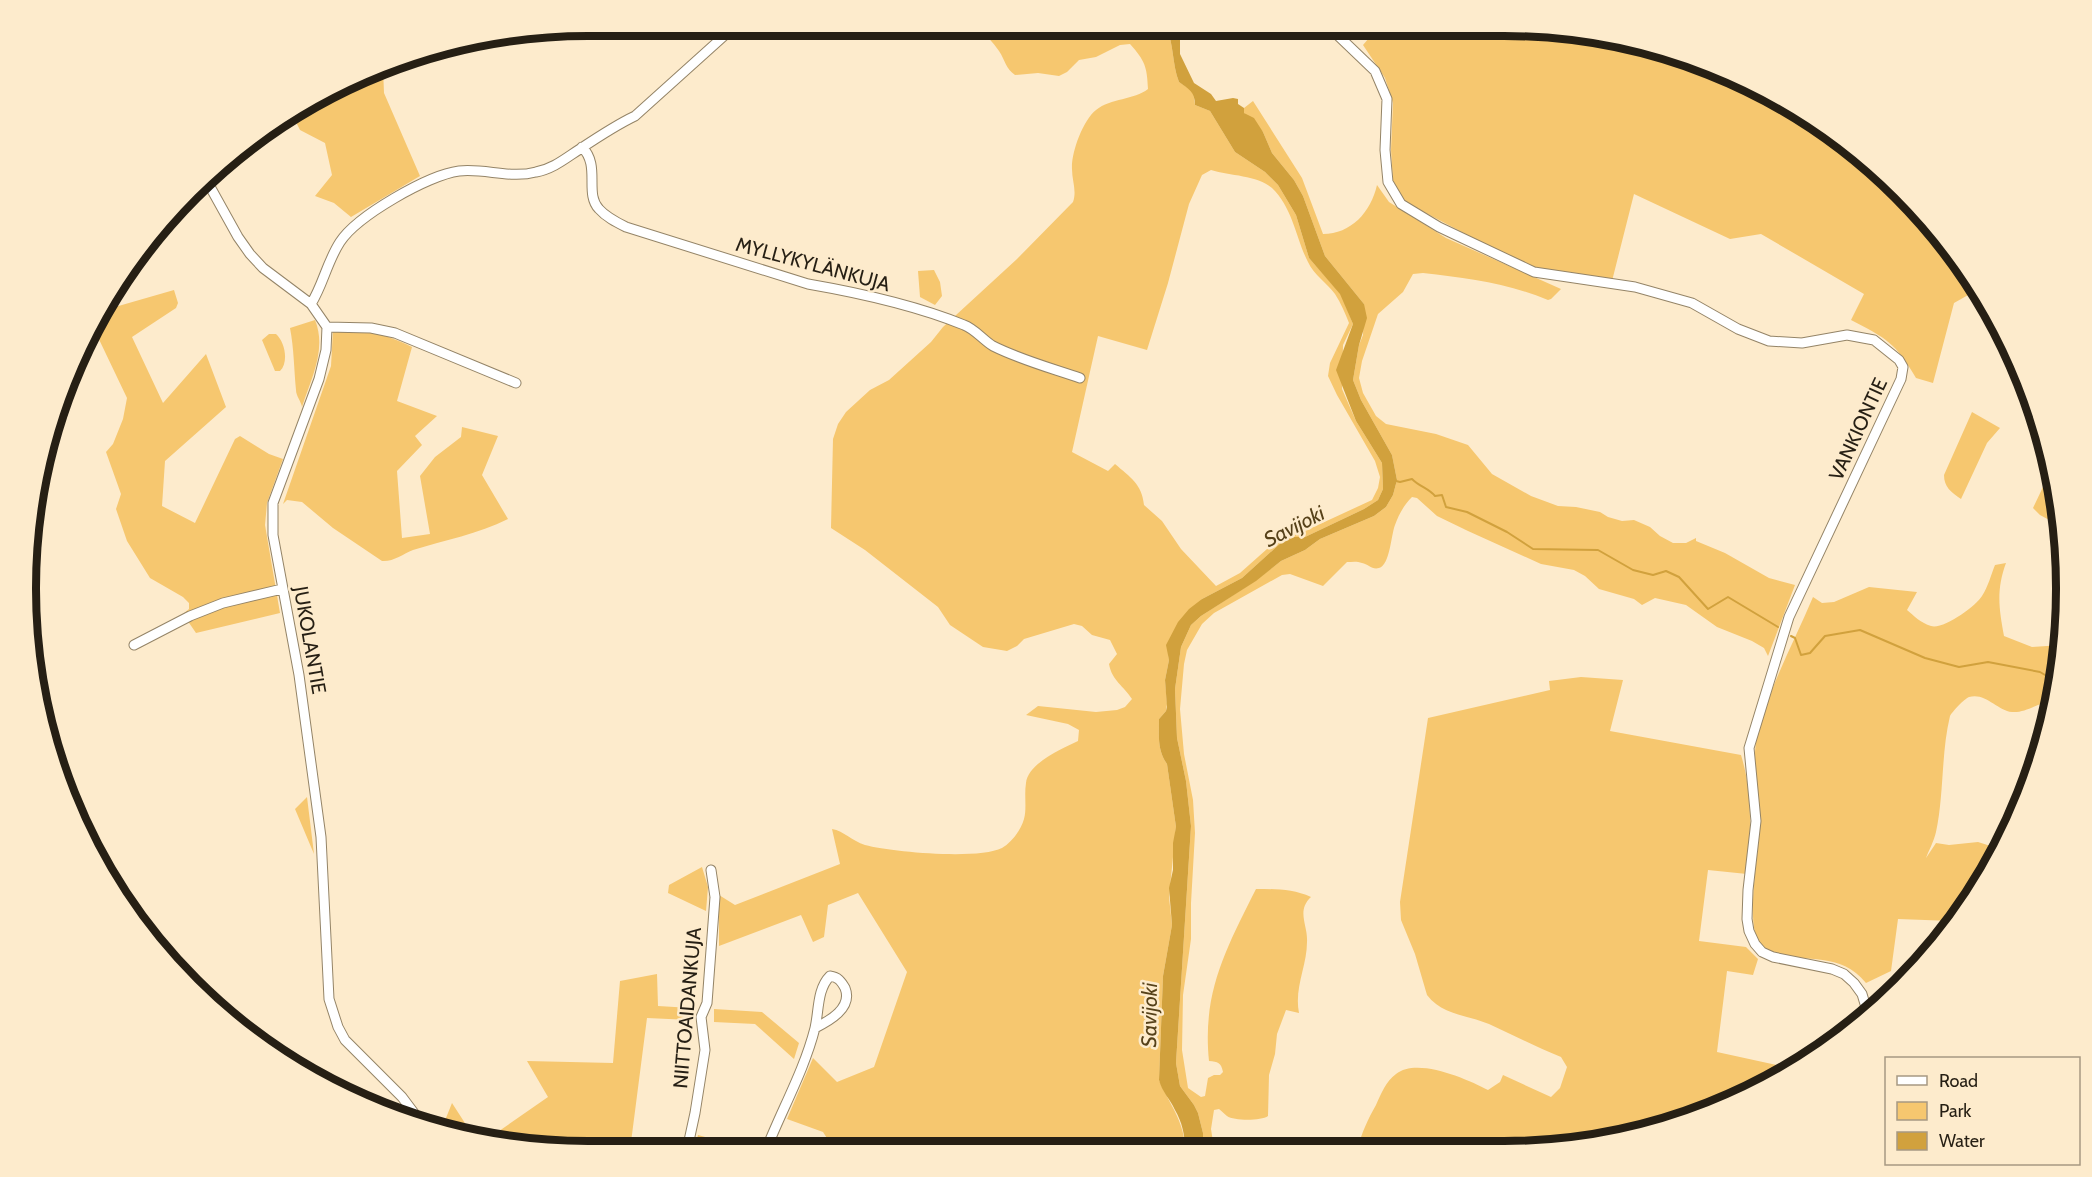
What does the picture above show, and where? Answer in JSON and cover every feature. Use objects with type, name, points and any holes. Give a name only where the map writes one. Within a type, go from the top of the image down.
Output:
[{"type":"street","points":[[311,304],[320,290],[334,253],[350,230],[364,218],[435,178],[460,171],[524,175],[560,162],[635,116],[724,36]]},
{"type":"street","name":"VANKIONTIE","points":[[1338,36],[1375,71],[1387,99],[1385,150],[1388,183],[1401,204],[1439,227],[1534,272],[1635,287],[1692,303],[1738,329],[1769,341],[1802,343],[1847,335],[1874,340],[1903,366],[1901,379],[1789,617],[1749,748],[1756,821],[1747,919],[1752,937],[1762,952],[1773,957],[1832,969],[1844,974],[1862,994],[1866,1006]]},
{"type":"street","name":"MYLLYKYLÄNKUJA","points":[[582,147],[591,160],[592,199],[597,208],[626,227],[808,284],[928,312],[967,326],[987,343],[1009,354],[1080,378]]},
{"type":"street","points":[[210,187],[250,254],[264,268],[311,304],[327,327],[371,328],[394,333],[516,383]]},
{"type":"street","name":"JUKOLANTIE","points":[[327,327],[326,350],[319,380],[273,503],[273,535],[299,675],[321,837],[329,999],[345,1040],[402,1097],[414,1113]]},
{"type":"street","points":[[134,645],[190,615],[282,589]]},
{"type":"street","name":"NIITTOAIDANKUJA","points":[[689,1141],[705,1050],[701,1017],[707,1003],[715,897],[711,870]]},
{"type":"street","points":[[769,1141],[800,1074],[815,1029],[823,983],[830,976],[837,977],[847,994],[844,1006],[837,1015],[815,1029]]},
{"type":"green space","points":[[987,36],[1169,36],[1179,82],[1193,91],[1195,105],[1210,111],[1235,152],[1265,172],[1278,185],[1296,215],[1309,258],[1341,294],[1353,324],[1343,345],[1342,389],[1356,421],[1382,463],[1383,489],[1378,500],[1305,537],[1289,537],[1284,540],[1242,578],[1202,599],[1168,649],[1169,660],[1165,680],[1167,704],[1166,711],[1159,719],[1159,737],[1160,748],[1167,764],[1176,827],[1169,897],[1172,925],[1163,976],[1159,1080],[1179,1121],[1184,1141],[829,1141],[823,1132],[787,1119],[813,1058],[837,1082],[874,1067],[907,972],[858,893],[828,905],[824,937],[813,942],[801,915],[719,946],[719,895],[735,905],[840,864],[832,829],[865,845],[894,850],[934,854],[974,854],[1002,848],[1013,839],[1023,823],[1028,776],[1039,763],[1078,741],[1079,730],[1068,724],[1026,715],[1038,706],[1096,712],[1117,710],[1125,707],[1132,699],[1115,679],[1111,670],[1109,664],[1117,654],[1110,640],[1092,635],[1082,626],[1074,624],[1024,639],[1007,651],[983,647],[950,625],[938,607],[865,550],[831,528],[833,439],[838,424],[846,412],[870,390],[889,380],[931,342],[943,327],[1017,259],[1073,202],[1075,194],[1072,162],[1082,129],[1091,115],[1102,106],[1148,89],[1144,64],[1130,44],[1120,45],[1096,57],[1079,60],[1067,72],[1059,76],[1038,73],[1015,75]],"holes":[[[1211,170],[1251,178],[1266,184],[1279,196],[1311,267],[1332,290],[1349,323],[1330,363],[1328,376],[1375,461],[1380,477],[1372,500],[1305,531],[1291,531],[1278,537],[1240,573],[1216,586],[1181,549],[1162,521],[1144,505],[1141,492],[1130,477],[1115,464],[1108,471],[1072,452],[1098,336],[1147,350],[1189,204],[1202,175]]]},
{"type":"green space","points":[[1370,36],[1540,37],[1611,47],[1681,65],[1748,93],[1780,110],[1840,150],[1894,198],[1942,252],[1970,294],[1954,303],[1933,383],[1916,378],[1896,349],[1873,332],[1851,320],[1864,294],[1761,234],[1730,239],[1634,194],[1612,281],[1539,269],[1494,249],[1405,202],[1393,181],[1391,150],[1393,103],[1385,78],[1363,45]]},
{"type":"green space","points":[[383,76],[384,93],[420,176],[351,217],[334,203],[315,196],[332,175],[325,143],[300,130],[295,121],[344,93]]},
{"type":"green space","points":[[1253,101],[1302,178],[1323,234],[1342,230],[1358,220],[1370,204],[1377,185],[1389,202],[1446,238],[1561,289],[1548,300],[1487,282],[1423,273],[1413,274],[1403,292],[1378,314],[1362,361],[1359,378],[1363,393],[1376,416],[1386,424],[1436,434],[1468,445],[1492,474],[1531,496],[1558,506],[1600,512],[1622,521],[1634,520],[1650,527],[1673,543],[1686,543],[1696,538],[1696,541],[1725,553],[1769,578],[1795,585],[1768,656],[1764,648],[1717,627],[1686,605],[1655,598],[1642,605],[1634,599],[1599,589],[1585,576],[1574,570],[1541,564],[1437,516],[1417,498],[1412,497],[1398,517],[1388,556],[1383,566],[1374,568],[1358,562],[1347,562],[1323,586],[1290,574],[1282,575],[1214,613],[1202,624],[1187,650],[1180,709],[1184,754],[1193,800],[1195,833],[1191,939],[1183,995],[1182,1050],[1188,1088],[1201,1097],[1205,1096],[1208,1078],[1223,1072],[1219,1063],[1209,1061],[1209,1013],[1213,992],[1226,952],[1256,889],[1291,891],[1311,897],[1303,913],[1307,942],[1299,986],[1299,1013],[1286,1010],[1277,1034],[1275,1054],[1269,1075],[1268,1116],[1254,1120],[1241,1120],[1230,1118],[1219,1109],[1214,1110],[1211,1129],[1213,1141],[1203,1141],[1198,1113],[1180,1086],[1176,1063],[1191,826],[1186,781],[1177,738],[1175,689],[1181,647],[1191,625],[1201,616],[1281,561],[1305,550],[1320,539],[1374,516],[1386,507],[1393,495],[1397,480],[1392,455],[1361,400],[1353,380],[1363,335],[1364,304],[1325,256],[1303,196],[1294,180],[1272,153],[1263,132],[1244,113],[1244,108]]},
{"type":"green space","points":[[934,270],[940,282],[942,296],[935,305],[920,297],[918,271]]},
{"type":"green space","points":[[174,290],[178,303],[176,308],[132,337],[163,403],[206,354],[226,407],[165,461],[162,506],[195,523],[235,439],[240,436],[269,454],[283,459],[267,503],[265,525],[280,613],[196,633],[183,614],[189,609],[189,603],[183,597],[150,578],[127,541],[116,509],[121,494],[106,452],[113,444],[123,419],[127,398],[97,336],[115,307]]},
{"type":"green space","points":[[315,320],[319,353],[302,407],[296,392],[290,328]]},
{"type":"green space","points":[[333,330],[374,333],[412,347],[397,401],[437,416],[415,436],[422,445],[397,471],[402,538],[430,534],[420,476],[435,457],[461,437],[462,427],[498,436],[482,475],[508,519],[473,533],[382,561],[333,528],[302,502],[287,500],[283,504],[331,366]]},
{"type":"green space","points":[[269,334],[276,334],[284,347],[284,363],[280,371],[275,371],[262,340]]},
{"type":"green space","points":[[1972,412],[2000,428],[1987,443],[1961,499],[1949,489],[1944,475]]},
{"type":"green space","points":[[2045,482],[2052,521],[2033,508]]},
{"type":"green space","points":[[2006,563],[1999,600],[2004,636],[2032,647],[2053,646],[2043,704],[2023,711],[2012,712],[1975,696],[1967,698],[1950,716],[1936,832],[1926,858],[1936,843],[1949,845],[1978,842],[1992,846],[1982,865],[1945,921],[1898,919],[1891,971],[1866,983],[1854,971],[1841,964],[1773,953],[1762,946],[1754,926],[1753,911],[1759,835],[1755,767],[1756,740],[1770,694],[1813,597],[1822,603],[1834,602],[1869,587],[1917,592],[1907,610],[1924,623],[1936,626],[1951,621],[1979,600],[1988,585],[1995,565]]},
{"type":"green space","points":[[1581,677],[1623,680],[1610,731],[1741,755],[1748,784],[1750,814],[1747,874],[1708,870],[1699,941],[1746,947],[1758,959],[1753,975],[1727,971],[1717,1052],[1782,1066],[1748,1084],[1681,1112],[1611,1130],[1540,1140],[1360,1141],[1384,1088],[1392,1077],[1405,1069],[1429,1069],[1442,1072],[1468,1080],[1488,1090],[1500,1082],[1503,1075],[1551,1097],[1560,1088],[1567,1067],[1561,1057],[1489,1024],[1447,1011],[1433,1002],[1427,995],[1415,954],[1401,920],[1400,902],[1428,718],[1550,690],[1549,681]]},
{"type":"green space","points":[[307,797],[314,854],[295,809]]},
{"type":"green space","points":[[702,867],[708,887],[706,911],[668,893],[669,885]]},
{"type":"green space","points":[[657,974],[658,1006],[691,1008],[690,1020],[647,1018],[631,1141],[552,1140],[497,1133],[548,1097],[527,1061],[613,1063],[620,981]]},
{"type":"green space","points":[[714,1009],[762,1012],[799,1043],[794,1059],[755,1024],[714,1022]]},
{"type":"green space","points":[[452,1103],[467,1127],[446,1122]]},
{"type":"green space","points":[[698,1135],[720,1141],[696,1141]]},
{"type":"water","points":[[1169,36],[1180,36],[1180,54],[1194,83],[1211,94],[1216,101],[1238,99],[1238,104],[1244,108],[1244,113],[1254,118],[1272,153],[1294,180],[1303,196],[1325,256],[1364,304],[1367,318],[1359,345],[1353,380],[1361,400],[1392,455],[1397,480],[1393,495],[1386,507],[1374,516],[1320,539],[1305,550],[1281,561],[1256,581],[1201,616],[1191,625],[1181,647],[1175,689],[1177,738],[1186,781],[1191,826],[1176,1063],[1180,1086],[1198,1113],[1203,1141],[1185,1141],[1180,1119],[1159,1080],[1163,976],[1172,925],[1169,888],[1173,870],[1173,843],[1176,827],[1167,764],[1160,748],[1159,737],[1159,719],[1167,707],[1165,680],[1169,660],[1166,645],[1178,622],[1189,609],[1202,599],[1242,578],[1284,540],[1289,537],[1305,537],[1364,509],[1378,500],[1383,489],[1382,463],[1356,421],[1336,370],[1353,324],[1340,294],[1309,258],[1296,215],[1278,185],[1265,172],[1235,152],[1210,111],[1195,105],[1193,94],[1179,82]]},
{"type":"waterway","points":[[1396,481],[1412,479],[1435,496],[1442,495],[1446,507],[1467,512],[1507,532],[1533,549],[1598,550],[1633,570],[1653,575],[1666,571],[1679,577],[1708,609],[1728,597],[1778,627]]},
{"type":"waterway","points":[[1791,636],[1795,638],[1801,655],[1810,653],[1825,636],[1860,630],[1925,658],[1959,667],[1988,662],[2040,672],[2048,677]]},
{"type":"water label","name":"Savijoki","points":[[1294,526]]},
{"type":"water label","name":"Savijoki","points":[[1149,1015]]}]
